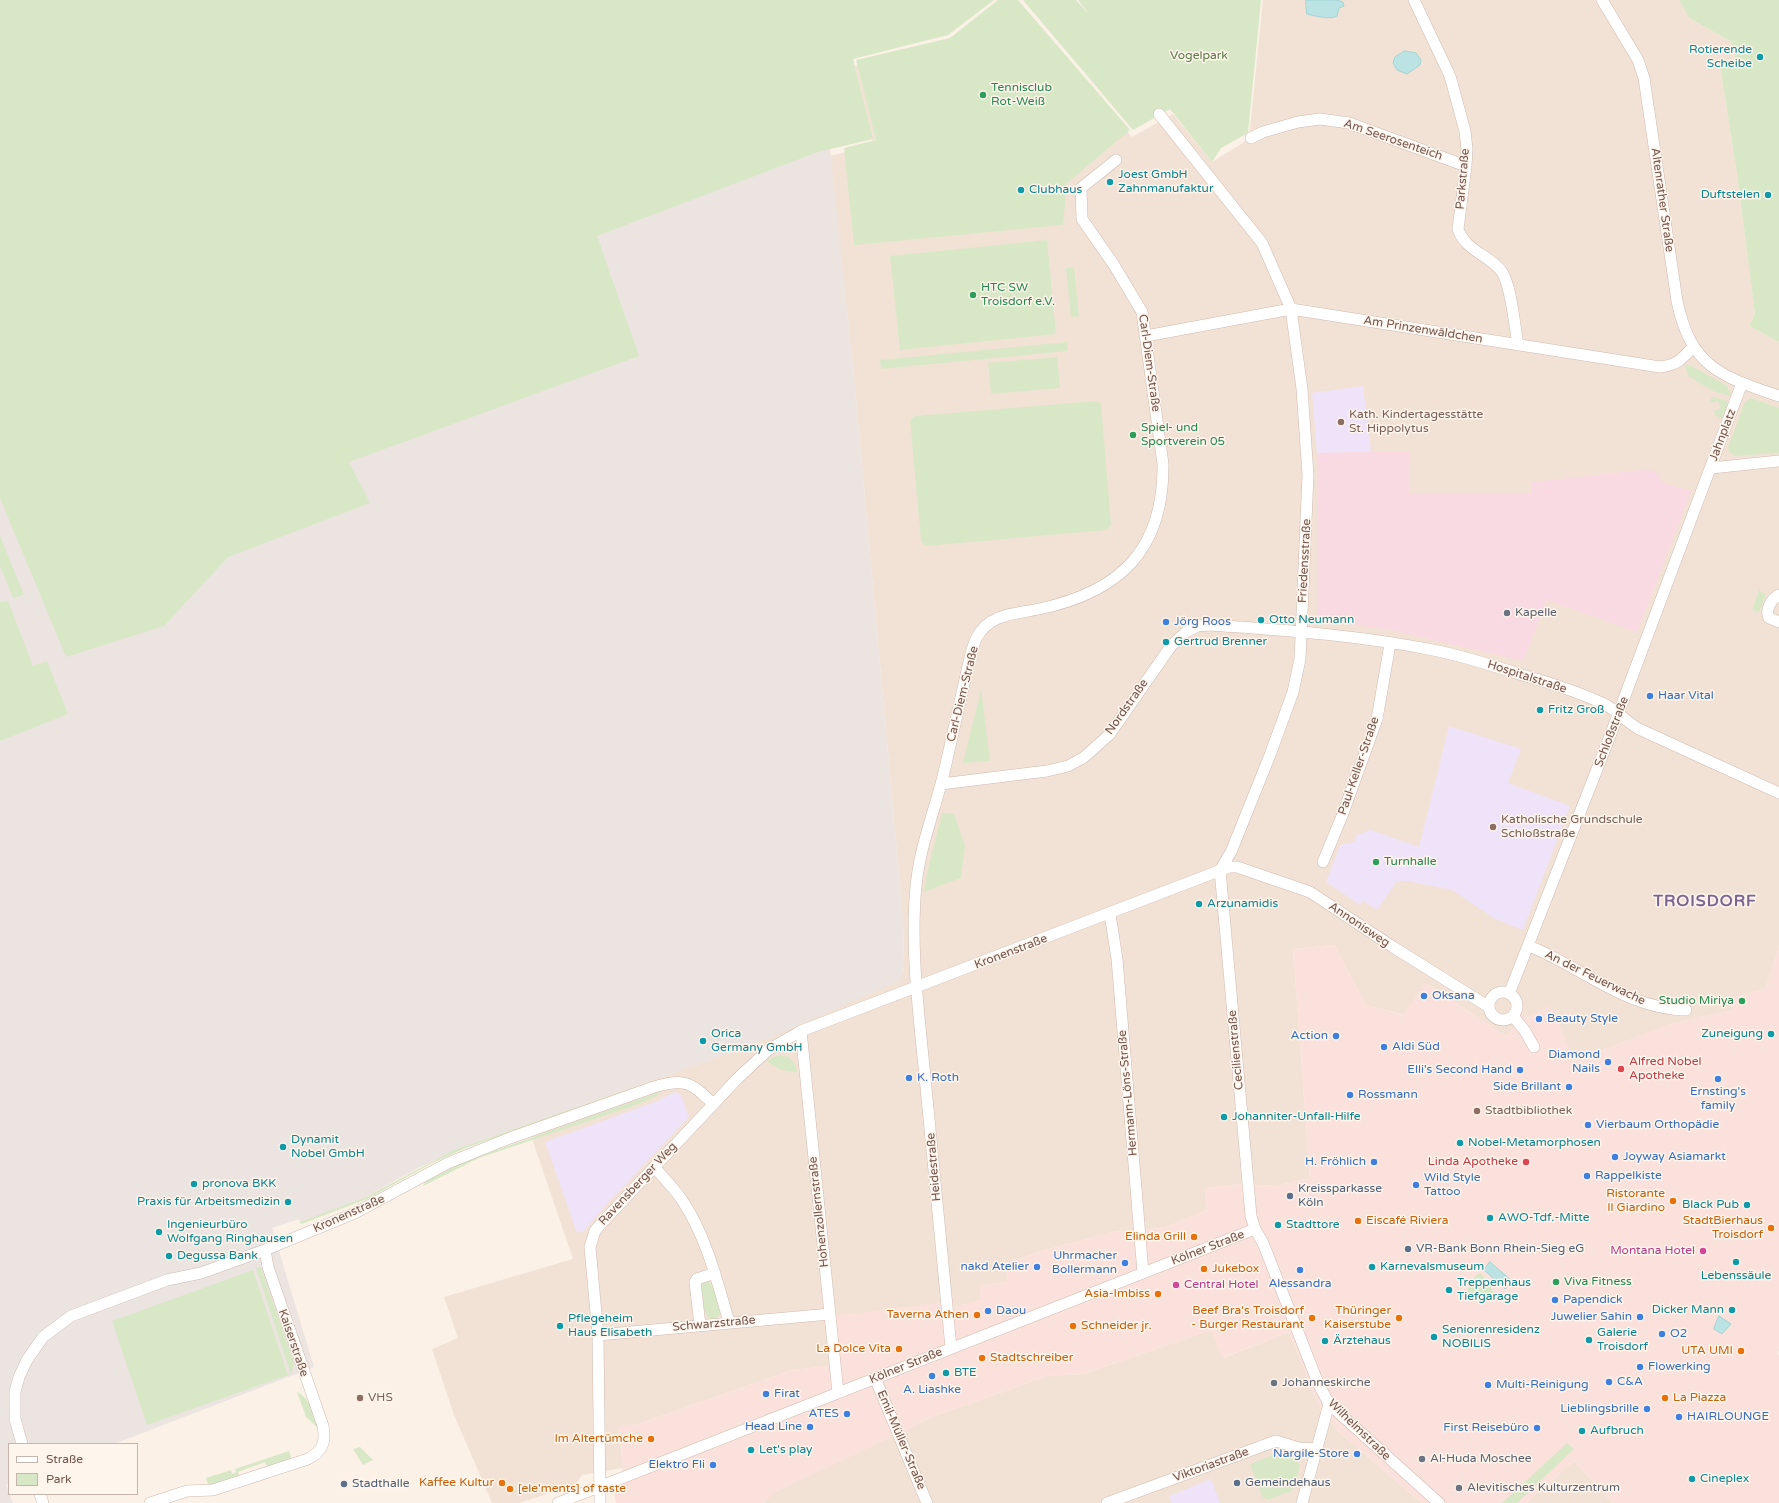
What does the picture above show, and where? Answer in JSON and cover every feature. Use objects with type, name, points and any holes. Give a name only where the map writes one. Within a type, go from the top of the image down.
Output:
[{"type":"street","name":"Parkstraße","points":[[1414,0],[1450,76],[1465,131],[1466,166],[1458,229],[1461,238],[1503,273],[1518,346]]},
{"type":"street","name":"Altenrather Straße","points":[[1602,0],[1638,60],[1644,78],[1677,301],[1684,330],[1693,346],[1706,363],[1715,370],[1742,383],[1779,396]]},
{"type":"street","name":"Friedensstraße","points":[[1159,114],[1262,243],[1291,309],[1302,389],[1308,462],[1300,659],[1287,710],[1244,820],[1228,858],[1220,870]]},
{"type":"street","name":"Am Seerosenteich","points":[[1251,138],[1263,132],[1298,122],[1320,119],[1342,122],[1380,133],[1466,166]]},
{"type":"street","name":"Carl-Diem-Straße","points":[[916,986],[914,925],[916,885],[926,836],[969,662],[977,638],[983,628],[995,618],[1065,603],[1096,590],[1119,575],[1130,565],[1147,540],[1157,515],[1163,476],[1161,447],[1146,336],[1140,307],[1114,265],[1082,219],[1081,188],[1116,160]]},
{"type":"street","name":"Am Prinzenwäldchen","points":[[1146,336],[1291,309],[1518,346],[1660,367],[1673,365],[1685,356],[1693,346]]},
{"type":"street","name":"Jahnplatz","points":[[1742,383],[1711,468],[1779,461]]},
{"type":"street","name":"Schloßstraße","points":[[1509,994],[1618,715],[1711,468]]},
{"type":"street","points":[[1779,595],[1772,600],[1768,612],[1769,618],[1779,622]]},
{"type":"street","name":"Nordstraße","points":[[940,784],[1047,771],[1068,766],[1083,758],[1109,735],[1171,646],[1186,632],[1198,626],[1302,632]]},
{"type":"street","name":"Hospitalstraße","points":[[1302,632],[1444,652],[1534,678],[1598,701],[1613,709],[1618,715],[1639,729],[1779,792]]},
{"type":"street","name":"Paul-Keller-Straße","points":[[1323,862],[1342,816],[1377,719],[1390,644]]},
{"type":"street","name":"Annonisweg","points":[[1220,870],[1237,867],[1310,892],[1393,947],[1489,1007]]},
{"type":"street","name":"Kronenstraße","points":[[801,1031],[916,986],[1110,914],[1220,870]]},
{"type":"street","name":"Cecilienstraße","points":[[1220,870],[1251,1216],[1255,1229]]},
{"type":"street","name":"Hermann-Löns-Straße","points":[[1110,914],[1117,959],[1143,1273]]},
{"type":"street","name":"An der Feuerwache","points":[[1529,946],[1637,1001],[1666,1009],[1686,1010]]},
{"type":"street","name":"Heidestraße","points":[[916,986],[951,1348]]},
{"type":"street","points":[[1504,992],[1509,994],[1516,1001],[1517,1006],[1513,1016],[1505,1020],[1496,1018],[1490,1012],[1490,1001],[1494,995],[1504,992]]},
{"type":"street","points":[[1513,1016],[1525,1031],[1534,1047]]},
{"type":"street","name":"Ravensberger Weg","points":[[600,1503],[600,1397],[598,1334],[590,1247],[592,1237],[599,1226],[759,1057],[787,1038],[801,1031]]},
{"type":"street","name":"Hohenzollernstraße","points":[[801,1031],[838,1393]]},
{"type":"street","name":"Kronenstraße","points":[[22,1443],[15,1419],[15,1392],[19,1377],[35,1346],[52,1329],[71,1316],[168,1280],[201,1273],[264,1250],[355,1213],[442,1166],[478,1150],[660,1085],[674,1082],[686,1082],[703,1094],[713,1104]]},
{"type":"street","points":[[654,1167],[685,1204],[706,1247],[729,1322]]},
{"type":"street","name":"Kölner Straße","points":[[558,1503],[1255,1229]]},
{"type":"street","name":"Wilhelmstraße","points":[[1255,1229],[1263,1243],[1318,1383],[1329,1404],[1439,1503]]},
{"type":"street","name":"Kaiserstraße","points":[[150,1503],[187,1491],[220,1488],[308,1459],[321,1450],[324,1444],[324,1434],[266,1262],[264,1250]]},
{"type":"street","points":[[700,1325],[695,1282],[698,1279],[715,1273]]},
{"type":"street","name":"Schwarzstraße","points":[[598,1334],[830,1314]]},
{"type":"street","name":"Emil-Müller-Straße","points":[[875,1378],[927,1503]]},
{"type":"street","points":[[1302,1503],[1329,1404]]},
{"type":"street","name":"Viktoriastraße","points":[[1107,1503],[1127,1500],[1276,1441],[1299,1448],[1317,1449]]},
{"type":"shaded area","points":[[0,0],[830,149],[854,377],[903,920],[904,968],[902,975],[897,982],[755,1044],[463,1147],[420,1167],[358,1201],[300,1222],[299,1219],[272,1228],[314,1367],[117,1443],[8,1443],[8,1484],[6,1485],[8,1495],[10,1495],[13,1503],[0,1503]]},
{"type":"shaded area","points":[[1015,0],[1132,137],[1173,114],[1212,162],[1249,139],[1263,0],[1679,0],[1689,18],[1732,42],[1736,63],[1720,66],[1737,174],[1755,314],[1749,326],[1779,342],[1779,946],[1766,988],[1732,998],[1731,1010],[1671,1024],[1574,1061],[1525,1018],[1506,1036],[1426,983],[1404,1015],[1366,1005],[1334,945],[1293,949],[1310,1178],[1276,1186],[1239,1184],[1205,1188],[1207,1210],[1164,1228],[1113,1232],[1034,1253],[1006,1265],[1008,1282],[980,1285],[981,1300],[955,1307],[937,1303],[839,1365],[792,1370],[638,1424],[619,1426],[623,1468],[582,1475],[575,1485],[519,1503],[492,1503],[454,1415],[432,1349],[458,1338],[444,1297],[573,1259],[527,1124],[755,1044],[904,971],[903,920],[854,377],[830,156],[873,145],[855,66],[949,42]]},
{"type":"shaded area","name":"Kath. Kindertagesstätte St. Hippolytus","points":[[1363,386],[1371,452],[1317,453],[1312,393]]},
{"type":"shaded area","points":[[1409,451],[1409,494],[1531,494],[1531,482],[1653,469],[1664,483],[1691,491],[1637,632],[1547,600],[1523,661],[1391,630],[1317,620],[1317,453]]},
{"type":"shaded area","name":"Katholische Grundschule Schloßstraße","points":[[1449,726],[1521,749],[1508,783],[1570,806],[1523,930],[1495,919],[1452,890],[1407,881],[1397,881],[1377,910],[1363,901],[1360,905],[1326,882],[1340,845],[1354,842],[1357,835],[1371,830],[1419,847]]},
{"type":"shaded area","points":[[1334,945],[1366,1005],[1403,1015],[1426,983],[1506,1036],[1525,1018],[1551,1006],[1574,1060],[1671,1024],[1731,1010],[1732,998],[1766,988],[1779,946],[1779,1350],[1777,1354],[1779,1355],[1779,1503],[1613,1503],[1574,1461],[1526,1503],[1422,1503],[1338,1431],[1318,1404],[1289,1332],[1222,1358],[1212,1330],[1083,1374],[1047,1376],[932,1417],[774,1493],[763,1503],[616,1503],[614,1492],[623,1468],[619,1426],[638,1424],[792,1370],[839,1365],[834,1316],[937,1303],[955,1307],[981,1300],[979,1285],[1008,1282],[1006,1265],[1034,1253],[1113,1232],[1164,1228],[1207,1210],[1205,1188],[1239,1184],[1276,1186],[1310,1178],[1293,949]]},
{"type":"shaded area","points":[[675,1092],[681,1095],[689,1117],[605,1206],[584,1231],[577,1233],[545,1142],[655,1102]]},
{"type":"shaded area","points":[[1212,1330],[1223,1358],[1289,1332],[1318,1404],[1338,1431],[1422,1503],[763,1503],[773,1493],[932,1417],[1047,1376],[1083,1374]]},
{"type":"shaded area","points":[[1574,1461],[1613,1503],[1526,1503]]},
{"type":"shaded area","points":[[1211,1479],[1220,1503],[1172,1503],[1169,1496]]},
{"type":"green space","points":[[0,0],[994,0],[948,35],[853,59],[873,139],[818,152],[597,236],[639,356],[349,462],[370,503],[228,557],[164,626],[66,657],[0,498]]},
{"type":"green space","name":"Tennisclub Rot-Weiß","points":[[998,0],[1018,0],[1130,130],[1067,183],[1063,225],[854,245],[844,148],[876,140],[856,60],[950,38]]},
{"type":"green space","name":"Vogelpark","points":[[1023,0],[1076,0],[1090,15],[1078,0],[1261,0],[1248,133],[1221,148],[1212,162],[1170,109],[1133,130]]},
{"type":"green space","points":[[1679,0],[1779,0],[1779,342],[1749,326],[1755,314],[1737,174],[1720,66],[1736,63],[1732,42],[1689,18]]},
{"type":"green space","name":"HTC SW Troisdorf e.V.","points":[[1047,240],[1056,334],[900,350],[890,256]]},
{"type":"green space","points":[[1074,267],[1079,316],[1071,317],[1066,268]]},
{"type":"green space","points":[[1067,342],[1068,351],[881,369],[880,360]]},
{"type":"green space","points":[[1057,357],[1060,388],[991,394],[988,363]]},
{"type":"green space","points":[[1685,365],[1692,366],[1727,386],[1731,396],[1715,392],[1688,376]]},
{"type":"green space","points":[[1713,397],[1730,402],[1722,419],[1715,415],[1714,411],[1721,408],[1718,401],[1712,403],[1710,400]]},
{"type":"green space","points":[[1751,398],[1779,408],[1779,453],[1735,456],[1729,452],[1728,447],[1745,402]]},
{"type":"green space","points":[[1096,401],[1101,404],[1111,525],[1106,530],[926,546],[921,541],[910,420],[915,416]]},
{"type":"green space","points":[[0,536],[24,595],[13,598],[0,566]]},
{"type":"green space","points":[[1759,590],[1766,595],[1759,612],[1752,610]]},
{"type":"green space","points":[[8,601],[33,666],[47,661],[68,714],[0,741],[0,602]]},
{"type":"green space","points":[[981,689],[990,761],[963,763]]},
{"type":"green space","points":[[942,813],[954,814],[965,846],[961,878],[924,892],[927,873]]},
{"type":"green space","points":[[776,1056],[784,1056],[793,1061],[797,1072],[781,1070],[766,1061]]},
{"type":"green space","points":[[640,1085],[466,1148],[434,1162],[367,1199],[301,1224],[300,1222],[366,1197],[454,1150]]},
{"type":"green space","points":[[662,1091],[653,1098],[636,1105],[479,1158],[423,1186],[425,1182],[463,1162]]},
{"type":"green space","points":[[261,1267],[294,1363],[291,1375],[256,1268]]},
{"type":"green space","points":[[253,1270],[288,1375],[147,1425],[112,1321]]},
{"type":"green space","points":[[1481,1273],[1492,1289],[1493,1293],[1489,1296],[1470,1296],[1467,1290],[1476,1275]]},
{"type":"green space","points":[[708,1281],[713,1286],[721,1311],[716,1318],[712,1319],[710,1319],[706,1312],[702,1296],[703,1283]]},
{"type":"green space","points":[[297,1392],[309,1403],[318,1428],[306,1417]]},
{"type":"green space","points":[[1567,1443],[1574,1449],[1517,1503],[1502,1503]]},
{"type":"green space","points":[[360,1447],[373,1460],[363,1465],[353,1449]]},
{"type":"green space","points":[[289,1451],[292,1461],[268,1469],[265,1462],[238,1472],[240,1479],[208,1484],[206,1478],[231,1470],[232,1474],[236,1472],[235,1469]]},
{"type":"green space","points":[[1276,1454],[1296,1459],[1300,1466],[1292,1491],[1267,1500],[1262,1496],[1250,1464]]},
{"type":"water","points":[[1306,0],[1337,0],[1343,2],[1344,6],[1339,8],[1337,16],[1330,18],[1322,17],[1307,14]]},
{"type":"water","points":[[1405,51],[1416,53],[1421,60],[1420,65],[1407,74],[1397,70],[1393,63],[1395,57]]},
{"type":"water","points":[[1490,1262],[1512,1281],[1505,1289],[1484,1270]]},
{"type":"water","points":[[1719,1316],[1731,1324],[1722,1334],[1714,1329]]},
{"type":"place","name":"Rotierende Scheibe","points":[[1760,57]]},
{"type":"place","name":"Tennisclub Rot-Weiß","points":[[983,95]]},
{"type":"place","name":"Joest GmbH Zahnmanufaktur","points":[[1110,182]]},
{"type":"place","name":"Clubhaus","points":[[1021,190]]},
{"type":"place","name":"Duftstelen","points":[[1768,195]]},
{"type":"place","name":"HTC SW Troisdorf e.V.","points":[[973,295]]},
{"type":"place","name":"Kath. Kindertagesstätte St. Hippolytus","points":[[1341,422]]},
{"type":"place","name":"Spiel- und Sportverein 05","points":[[1133,435]]},
{"type":"place","name":"Kapelle","points":[[1507,613]]},
{"type":"place","name":"Otto Neumann","points":[[1261,620]]},
{"type":"place","name":"Jörg Roos","points":[[1166,622]]},
{"type":"place","name":"Gertrud Brenner","points":[[1166,642]]},
{"type":"place","name":"Haar Vital","points":[[1650,696]]},
{"type":"place","name":"Fritz Groß","points":[[1540,710]]},
{"type":"place","name":"Katholische Grundschule Schloßstraße","points":[[1493,827]]},
{"type":"place","name":"Turnhalle","points":[[1376,862]]},
{"type":"place","name":"Arzunamidis","points":[[1199,904]]},
{"type":"place","name":"Oksana","points":[[1424,996]]},
{"type":"place","name":"Studio Miriya","points":[[1742,1001]]},
{"type":"place","name":"Beauty Style","points":[[1539,1019]]},
{"type":"place","name":"Zuneigung","points":[[1771,1034]]},
{"type":"place","name":"Action","points":[[1336,1036]]},
{"type":"place","name":"Orica Germany GmbH","points":[[703,1041]]},
{"type":"place","name":"Aldi Süd","points":[[1384,1047]]},
{"type":"place","name":"Diamond Nails","points":[[1608,1062]]},
{"type":"place","name":"Alfred Nobel Apotheke","points":[[1621,1069]]},
{"type":"place","name":"Elli's Second Hand","points":[[1520,1070]]},
{"type":"place","name":"K. Roth","points":[[909,1078]]},
{"type":"place","name":"Ernsting's family","points":[[1718,1079]]},
{"type":"place","name":"Side Brillant","points":[[1569,1087]]},
{"type":"place","name":"Rossmann","points":[[1350,1095]]},
{"type":"place","name":"Stadtbibliothek","points":[[1477,1111]]},
{"type":"place","name":"Johanniter-Unfall-Hilfe","points":[[1224,1117]]},
{"type":"place","name":"Vierbaum Orthopädie","points":[[1588,1125]]},
{"type":"place","name":"Nobel-Metamorphosen","points":[[1460,1143]]},
{"type":"place","name":"Dynamit Nobel GmbH","points":[[283,1147]]},
{"type":"place","name":"Joyway Asiamarkt","points":[[1615,1157]]},
{"type":"place","name":"H. Fröhlich","points":[[1374,1162]]},
{"type":"place","name":"Linda Apotheke","points":[[1526,1162]]},
{"type":"place","name":"Rappelkiste","points":[[1587,1176]]},
{"type":"place","name":"pronova BKK","points":[[194,1184]]},
{"type":"place","name":"Wild Style Tattoo","points":[[1416,1185]]},
{"type":"place","name":"Kreissparkasse Köln","points":[[1290,1196]]},
{"type":"place","name":"Ristorante Il Giardino","points":[[1673,1201]]},
{"type":"place","name":"Praxis für Arbeitsmedizin","points":[[288,1202]]},
{"type":"place","name":"Black Pub","points":[[1747,1205]]},
{"type":"place","name":"AWO-Tdf.-Mitte","points":[[1490,1218]]},
{"type":"place","name":"Eiscafé Riviera","points":[[1358,1221]]},
{"type":"place","name":"Stadttore","points":[[1278,1225]]},
{"type":"place","name":"StadtBierhaus Troisdorf","points":[[1771,1228]]},
{"type":"place","name":"Ingenieurbüro Wolfgang Ringhausen","points":[[159,1232]]},
{"type":"place","name":"Elinda Grill","points":[[1194,1237]]},
{"type":"place","name":"VR-Bank Bonn Rhein-Sieg eG","points":[[1408,1249]]},
{"type":"place","name":"Montana Hotel","points":[[1703,1251]]},
{"type":"place","name":"Degussa Bank","points":[[169,1256]]},
{"type":"place","name":"Lebenssäule","points":[[1736,1262]]},
{"type":"place","name":"Uhrmacher Bollermann","points":[[1125,1263]]},
{"type":"place","name":"nakd Atelier","points":[[1037,1267]]},
{"type":"place","name":"Karnevalsmuseum","points":[[1372,1267]]},
{"type":"place","name":"Jukebox","points":[[1204,1269]]},
{"type":"place","name":"Alessandra","points":[[1300,1270]]},
{"type":"place","name":"Viva Fitness","points":[[1556,1282]]},
{"type":"place","name":"Central Hotel","points":[[1176,1285]]},
{"type":"place","name":"Treppenhaus Tiefgarage","points":[[1449,1290]]},
{"type":"place","name":"Asia-Imbiss","points":[[1158,1294]]},
{"type":"place","name":"Papendick","points":[[1555,1300]]},
{"type":"place","name":"Dicker Mann","points":[[1732,1310]]},
{"type":"place","name":"Daou","points":[[988,1311]]},
{"type":"place","name":"Taverna Athen","points":[[977,1315]]},
{"type":"place","name":"Juwelier Sahin","points":[[1640,1317]]},
{"type":"place","name":"Beef Bra's Troisdorf - Burger Restaurant","points":[[1312,1318]]},
{"type":"place","name":"Thüringer Kaiserstube","points":[[1399,1318]]},
{"type":"place","name":"Pflegeheim Haus Elisabeth","points":[[560,1326]]},
{"type":"place","name":"Schneider jr.","points":[[1073,1326]]},
{"type":"place","name":"O2","points":[[1662,1334]]},
{"type":"place","name":"Seniorenresidenz NOBILIS","points":[[1434,1337]]},
{"type":"place","name":"Galerie Troisdorf","points":[[1589,1340]]},
{"type":"place","name":"Ärztehaus","points":[[1325,1341]]},
{"type":"place","name":"La Dolce Vita","points":[[899,1349]]},
{"type":"place","name":"UTA UMI","points":[[1741,1351]]},
{"type":"place","name":"Stadtschreiber","points":[[982,1358]]},
{"type":"place","name":"Flowerking","points":[[1640,1367]]},
{"type":"place","name":"BTE","points":[[946,1373]]},
{"type":"place","name":"A. Liashke","points":[[932,1376]]},
{"type":"place","name":"C&A","points":[[1609,1382]]},
{"type":"place","name":"Johanneskirche","points":[[1274,1383]]},
{"type":"place","name":"Multi-Reinigung","points":[[1488,1385]]},
{"type":"place","name":"Firat","points":[[766,1394]]},
{"type":"place","name":"VHS","points":[[360,1398]]},
{"type":"place","name":"La Piazza","points":[[1665,1398]]},
{"type":"place","name":"Lieblingsbrille","points":[[1647,1409]]},
{"type":"place","name":"ATES","points":[[847,1414]]},
{"type":"place","name":"HAIRLOUNGE","points":[[1679,1417]]},
{"type":"place","name":"Head Line","points":[[810,1427]]},
{"type":"place","name":"First Reisebüro","points":[[1537,1428]]},
{"type":"place","name":"Aufbruch","points":[[1582,1431]]},
{"type":"place","name":"Im Altertümche","points":[[651,1439]]},
{"type":"place","name":"Let's play","points":[[751,1450]]},
{"type":"place","name":"Nargile-Store","points":[[1357,1454]]},
{"type":"place","name":"Al-Huda Moschee","points":[[1422,1459]]},
{"type":"place","name":"Elektro Fli","points":[[713,1465]]},
{"type":"place","name":"Cineplex","points":[[1692,1479]]},
{"type":"place","name":"Kaffee Kultur","points":[[502,1483]]},
{"type":"place","name":"Gemeindehaus","points":[[1237,1483]]},
{"type":"place","name":"Stadthalle","points":[[344,1484]]},
{"type":"place","name":"Alevitisches Kulturzentrum","points":[[1459,1488]]},
{"type":"place","name":"[ele'ments] of taste","points":[[510,1489]]},
{"type":"district","name":"TROISDORF","points":[[1705,902]]}]
